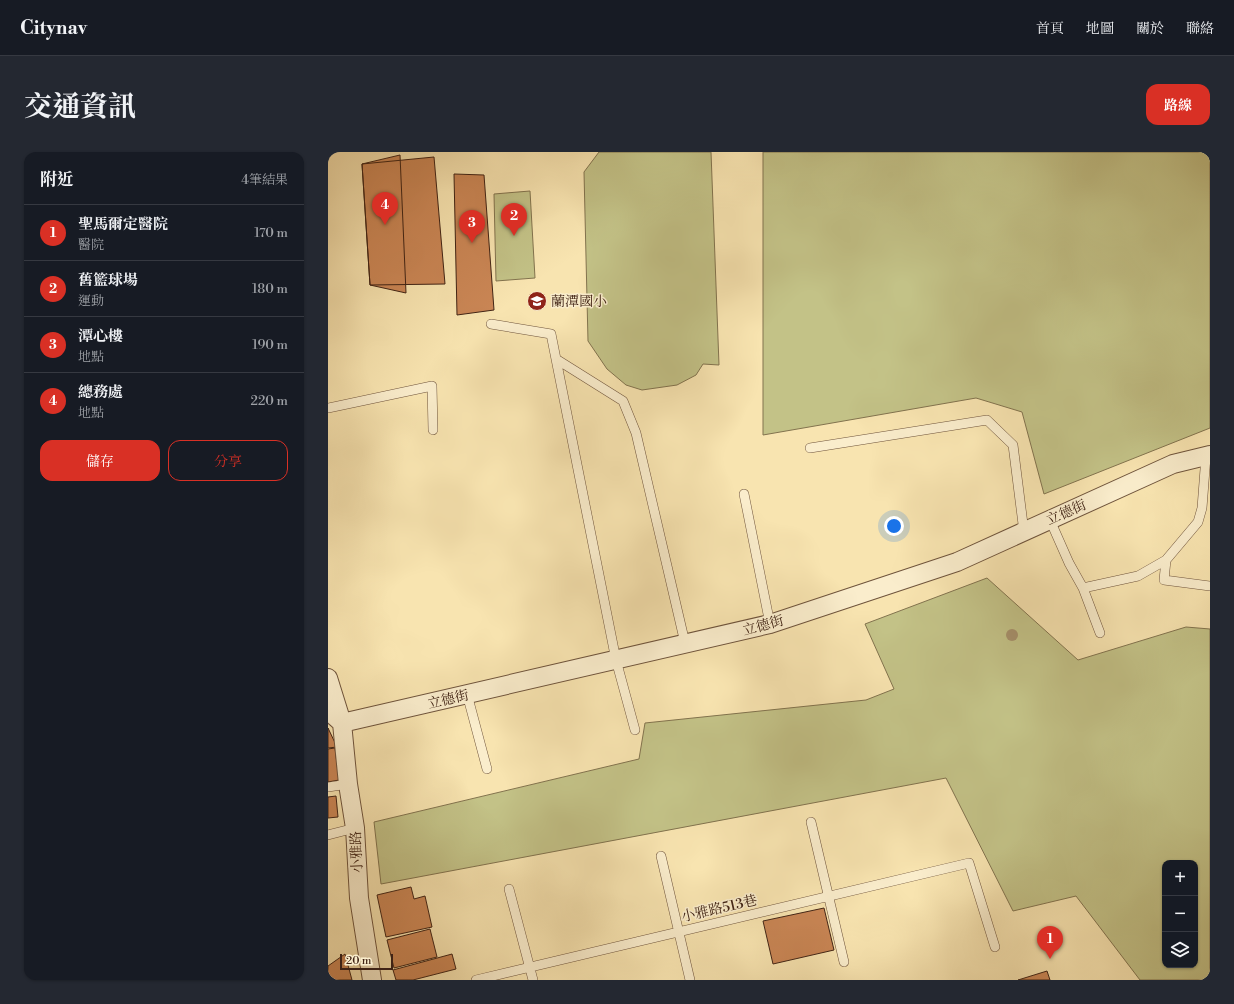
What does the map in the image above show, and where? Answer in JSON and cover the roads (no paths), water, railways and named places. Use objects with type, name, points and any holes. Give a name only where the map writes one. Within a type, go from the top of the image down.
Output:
[{"type":"street","name":"立德街","points":[[342,723],[770,624],[958,562],[1174,464],[1208,456]]},
{"type":"street","points":[[328,678],[342,723]]},
{"type":"street","points":[[328,711],[342,723]]},
{"type":"street","name":"小雅路","points":[[342,723],[348,784],[355,828],[359,898],[372,980]]},
{"type":"lane","points":[[491,324],[551,334],[616,660],[635,730]]},
{"type":"lane","points":[[556,359],[623,401],[636,433],[685,643]]},
{"type":"lane","points":[[328,408],[432,386],[434,430]]},
{"type":"lane","points":[[810,448],[987,420],[1013,445],[1024,532]]},
{"type":"lane","points":[[1083,588],[1138,576],[1166,560],[1198,522],[1202,508],[1208,456]]},
{"type":"lane","points":[[744,494],[770,624]]},
{"type":"lane","points":[[1050,520],[1069,563],[1083,588],[1100,633]]},
{"type":"lane","points":[[1166,560],[1164,580],[1210,586]]},
{"type":"lane","points":[[467,694],[487,769]]},
{"type":"lane","points":[[328,787],[348,784]]},
{"type":"lane","points":[[811,822],[844,962]]},
{"type":"lane","points":[[328,835],[355,828]]},
{"type":"lane","points":[[661,856],[690,980]]},
{"type":"lane","name":"小雅路513巷","points":[[476,980],[969,863],[995,947]]},
{"type":"lane","points":[[509,889],[533,980]]},
{"type":"place","name":"總務處","points":[[385,225]]},
{"type":"place","name":"舊籃球場","points":[[514,236]]},
{"type":"place","name":"潭心樓","points":[[472,243]]},
{"type":"place","name":"蘭潭國小","points":[[537,301]]},
{"type":"place","name":"聖馬爾定醫院","points":[[1050,959]]}]
